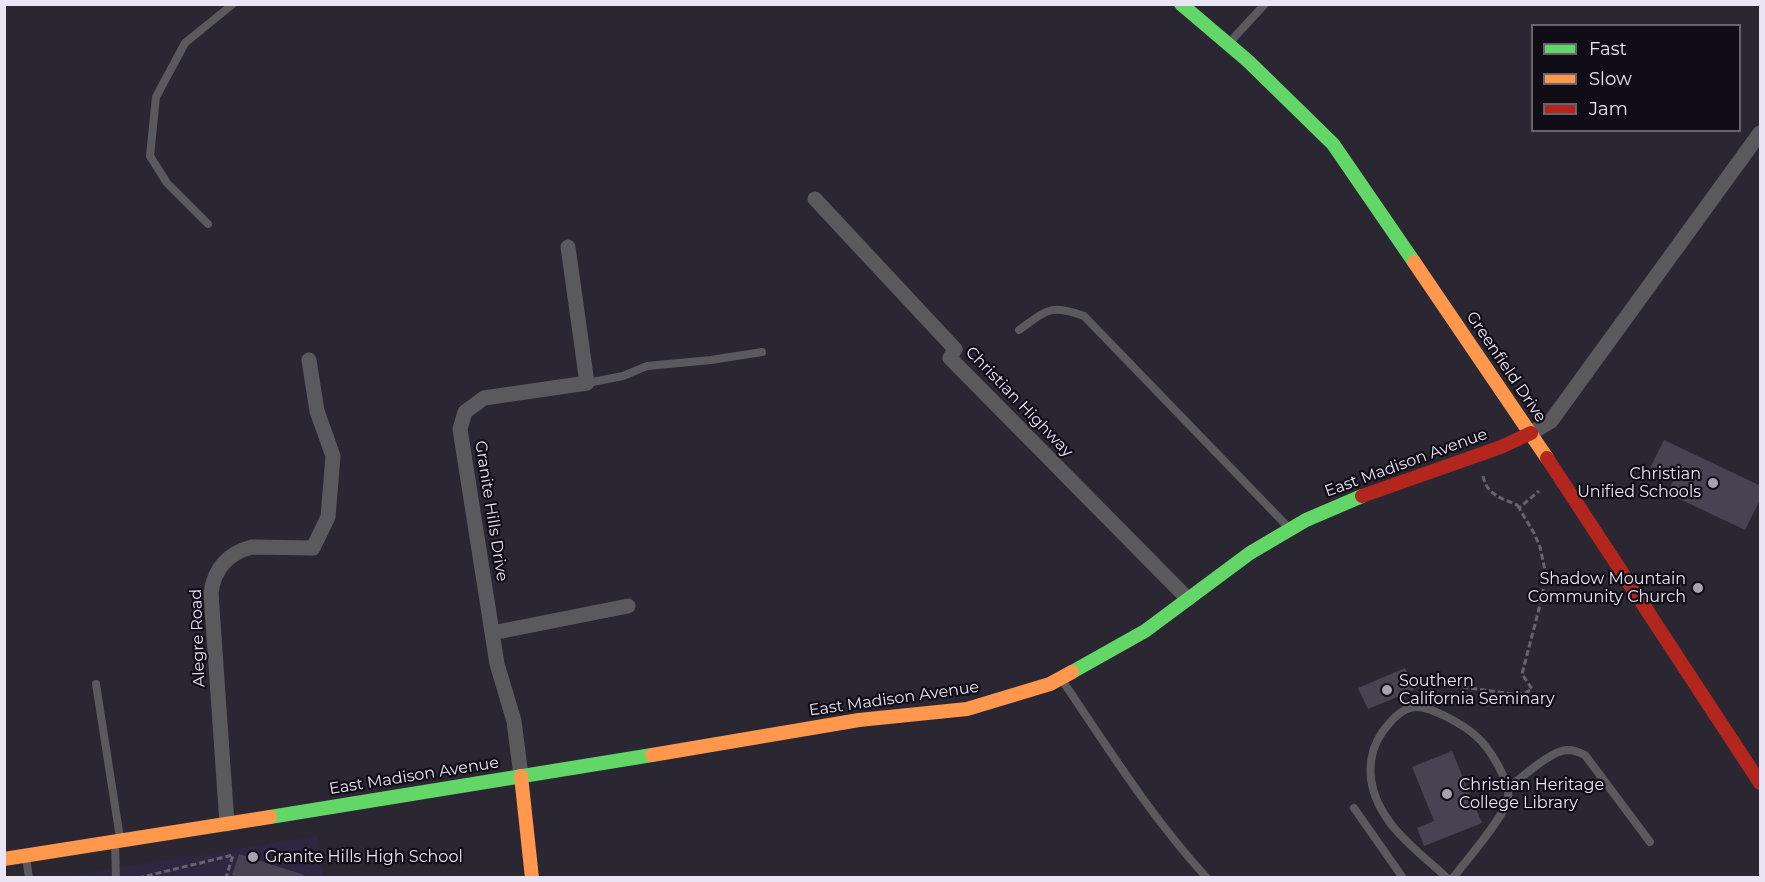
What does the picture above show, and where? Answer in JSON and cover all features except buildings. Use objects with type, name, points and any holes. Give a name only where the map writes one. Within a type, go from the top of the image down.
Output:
[{"type":"street","name":"Greenfield Drive","points":[[1181,4],[1248,61],[1333,144],[1531,433],[1761,783]]},
{"type":"street","name":"East Madison Avenue","points":[[5,858],[828,727],[859,720],[967,709],[1050,684],[1145,631],[1250,553],[1290,529],[1373,490],[1501,447],[1551,421],[1761,133]]},
{"type":"street","name":"Christian Highway","points":[[815,199],[955,349],[950,358],[1188,599]]},
{"type":"street","points":[[568,247],[587,383]]},
{"type":"street","name":"Alegre Road","points":[[227,824],[212,583],[221,565],[243,549],[252,547],[313,548],[328,517],[333,456],[317,411],[309,360]]},
{"type":"street","name":"Granite Hills Drive","points":[[532,878],[514,721],[497,664],[460,429],[465,412],[484,398],[587,383]]},
{"type":"street","points":[[492,633],[628,606]]},
{"type":"lane","points":[[208,224],[167,183],[150,156],[156,97],[185,44],[233,4]]},
{"type":"lane","points":[[1228,44],[1264,4]]},
{"type":"lane","points":[[1019,330],[1047,310],[1067,309],[1084,316],[1290,529]]},
{"type":"lane","points":[[587,383],[623,376],[647,366],[762,352]]},
{"type":"lane","points":[[1061,678],[1131,784],[1159,822],[1207,878]]},
{"type":"lane","points":[[96,684],[118,840],[116,878]]},
{"type":"lane","points":[[1447,878],[1398,833],[1381,811],[1375,797],[1370,767],[1373,752],[1379,737],[1399,714],[1409,708],[1418,707],[1429,710],[1461,725],[1477,736],[1505,778],[1508,788],[1508,801],[1501,814],[1452,878]]},
{"type":"lane","points":[[1508,788],[1554,754],[1566,750],[1577,751],[1586,755],[1650,842]]},
{"type":"lane","points":[[1354,808],[1403,878]]},
{"type":"lane","points":[[26,855],[29,878]]},
{"type":"path","points":[[1415,687],[1418,686],[1416,681],[1420,681],[1513,694],[1525,693],[1532,689],[1522,674],[1546,575],[1540,547],[1517,505],[1492,494],[1483,477]]},
{"type":"path","points":[[1519,508],[1539,491]]},
{"type":"path","points":[[138,878],[233,855],[226,878]]},
{"type":"shaded area","name":"Granite Hills High School","points":[[317,836],[323,877],[55,878]]},
{"type":"traffic: fast","points":[[1181,4],[1248,61],[1333,144],[1414,262]]},
{"type":"traffic: fast","points":[[1072,672],[1145,631],[1250,553],[1306,520],[1362,496]]},
{"type":"traffic: fast","points":[[270,817],[652,755]]},
{"type":"traffic: slow","points":[[1414,262],[1547,458]]},
{"type":"traffic: slow","points":[[652,755],[859,720],[967,709],[1050,684],[1072,672]]},
{"type":"traffic: slow","points":[[521,776],[532,878]]},
{"type":"traffic: slow","points":[[4,859],[270,817]]},
{"type":"traffic: jam","points":[[1362,496],[1501,447],[1531,433]]},
{"type":"traffic: jam","points":[[1547,458],[1760,783]]},
{"type":"place","name":"Christian Unified Schools","points":[[1713,483]]},
{"type":"place","name":"Shadow Mountain Community Church","points":[[1698,588]]},
{"type":"place","name":"Southern California Seminary","points":[[1387,690]]},
{"type":"place","name":"Christian Heritage College Library","points":[[1447,794]]},
{"type":"place","name":"Granite Hills High School","points":[[253,857]]}]
